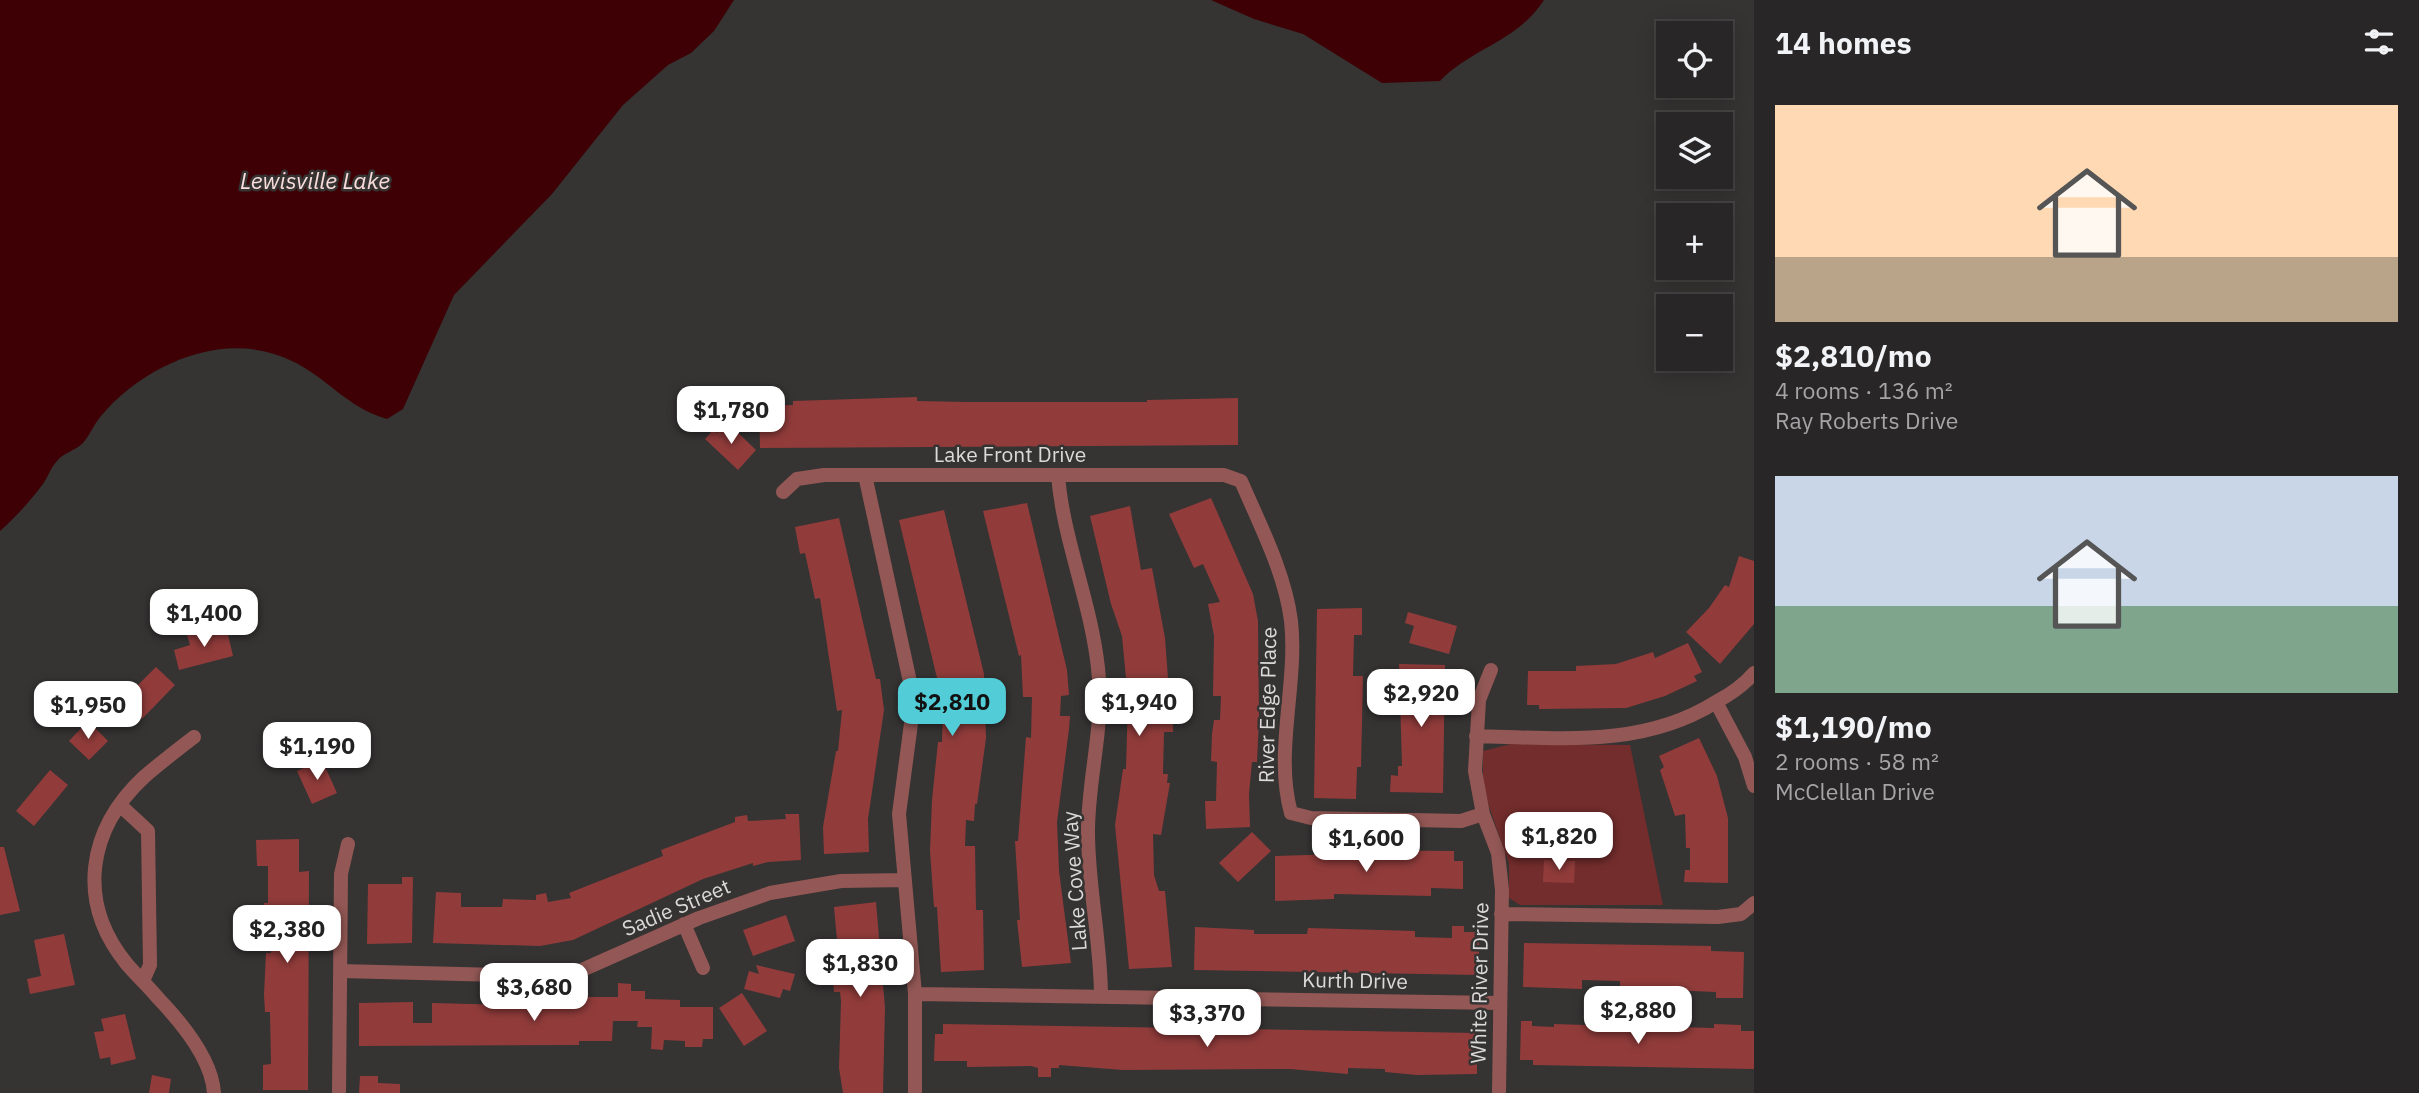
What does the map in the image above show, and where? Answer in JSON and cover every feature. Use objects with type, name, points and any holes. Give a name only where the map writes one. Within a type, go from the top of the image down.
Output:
[{"type":"street","name":"Lake Front Drive","points":[[783,492],[797,479],[824,475],[1224,475],[1241,481]]},
{"type":"street","points":[[865,475],[912,691],[912,716],[899,814],[915,994],[915,1093]]},
{"type":"street","name":"Lake Cove Way","points":[[1058,475],[1060,502],[1091,620],[1099,670],[1101,729],[1089,798],[1088,835],[1101,997]]},
{"type":"street","name":"River Edge Place","points":[[1241,481],[1276,563],[1291,622],[1287,797],[1291,813],[1311,818],[1461,821],[1483,814]]},
{"type":"street","name":"White River Drive","points":[[1491,670],[1479,700],[1475,771],[1483,814],[1498,853],[1501,914],[1499,1093]]},
{"type":"street","points":[[1476,736],[1617,737],[1672,725],[1744,686],[1754,673]]},
{"type":"street","points":[[1716,702],[1745,757],[1754,786]]},
{"type":"street","points":[[194,737],[143,778],[106,827],[94,865],[94,891],[100,916],[124,961],[180,1021],[196,1045],[214,1093]]},
{"type":"street","points":[[121,806],[148,831],[150,965],[143,981]]},
{"type":"street","points":[[339,1093],[341,874],[348,844]]},
{"type":"street","name":"Sadie Street","points":[[340,971],[541,976],[572,974],[684,924],[770,893],[841,881],[905,880]]},
{"type":"street","points":[[1501,914],[1718,917],[1741,914],[1754,903]]},
{"type":"street","points":[[684,924],[703,968]]},
{"type":"street","name":"Kurth Drive","points":[[915,994],[1500,1003]]},
{"type":"shaded area","points":[[1511,744],[1630,745],[1663,905],[1520,905],[1509,898],[1509,864],[1483,789],[1483,751]]},
{"type":"water","name":"Lewisville Lake","points":[[0,0],[734,0],[714,31],[691,53],[668,65],[623,105],[552,194],[454,295],[403,409],[387,419],[373,414],[348,400],[305,368],[267,352],[241,348],[214,350],[188,357],[163,367],[119,397],[99,419],[83,443],[57,461],[33,497],[0,531]]},
{"type":"water","points":[[1211,0],[1544,0],[1521,26],[1466,60],[1440,81],[1382,83],[1303,34],[1254,19]]},
{"type":"water","points":[[1526,835],[1568,836],[1567,852],[1525,854]]},
{"type":"building","points":[[917,397],[917,401],[967,402],[1147,402],[1238,398],[1238,445],[760,448],[759,406],[793,405],[793,401]]},
{"type":"building","points":[[727,422],[756,450],[738,470],[705,439],[713,430],[717,433]]},
{"type":"building","points":[[1211,498],[1253,594],[1258,621],[1259,718],[1257,762],[1252,762],[1249,794],[1250,827],[1206,829],[1205,801],[1216,801],[1217,762],[1211,761],[1212,734],[1214,720],[1220,720],[1221,696],[1213,696],[1214,636],[1208,604],[1220,602],[1203,564],[1194,568],[1169,514]]},
{"type":"building","points":[[1027,503],[1067,670],[1069,695],[1061,696],[1060,716],[1070,716],[1057,822],[1059,871],[1071,963],[1022,967],[1017,920],[1020,920],[1015,841],[1018,841],[1026,737],[1031,738],[1032,697],[1023,697],[1021,655],[1019,656],[983,511]]},
{"type":"building","points":[[1130,506],[1141,570],[1152,568],[1165,638],[1170,705],[1173,705],[1173,732],[1164,732],[1163,774],[1168,774],[1167,783],[1170,783],[1161,835],[1153,834],[1154,875],[1159,891],[1165,891],[1172,967],[1129,969],[1115,825],[1123,769],[1126,769],[1128,699],[1122,636],[1111,604],[1090,516]]},
{"type":"building","points":[[944,510],[984,674],[986,738],[974,821],[966,820],[965,846],[975,846],[976,910],[983,910],[984,970],[941,972],[930,851],[932,800],[938,742],[942,742],[943,703],[899,520]]},
{"type":"building","points":[[839,518],[876,679],[880,679],[884,710],[868,819],[869,852],[824,854],[823,827],[838,751],[842,710],[837,711],[820,598],[815,599],[805,553],[800,554],[795,527]]},
{"type":"building","points":[[1739,556],[1754,561],[1754,624],[1720,664],[1686,632],[1709,608],[1725,585],[1729,587]]},
{"type":"building","points":[[1362,608],[1362,635],[1354,635],[1353,676],[1363,676],[1361,767],[1357,767],[1356,799],[1314,798],[1317,609]]},
{"type":"building","points":[[1408,612],[1457,626],[1449,654],[1409,643],[1414,626],[1405,623]]},
{"type":"building","points":[[205,630],[206,636],[227,630],[233,656],[179,670],[174,650],[190,645],[187,635]]},
{"type":"building","points":[[1688,643],[1702,672],[1694,676],[1697,681],[1665,696],[1626,708],[1539,709],[1539,705],[1527,705],[1528,671],[1576,671],[1576,666],[1616,664],[1653,652],[1655,658]]},
{"type":"building","points":[[1399,664],[1445,665],[1443,793],[1390,792],[1391,775],[1398,776],[1398,766],[1402,766]]},
{"type":"building","points":[[156,667],[175,685],[142,719],[123,700]]},
{"type":"building","points":[[88,721],[108,741],[89,760],[69,741]]},
{"type":"building","points":[[1699,738],[1717,776],[1728,818],[1728,883],[1684,882],[1685,870],[1690,870],[1685,814],[1675,816],[1660,770],[1664,767],[1659,756]]},
{"type":"building","points":[[322,760],[337,793],[312,804],[297,771]]},
{"type":"building","points":[[50,770],[68,785],[34,826],[16,811]]},
{"type":"building","points":[[785,814],[799,814],[801,860],[768,862],[753,866],[753,863],[703,879],[573,940],[540,946],[433,943],[436,892],[461,893],[461,907],[502,907],[503,899],[536,900],[536,895],[546,893],[548,902],[571,898],[569,893],[663,856],[661,850],[735,822],[735,817],[747,815],[748,821],[786,819]]},
{"type":"building","points":[[1252,832],[1271,851],[1238,882],[1219,863]]},
{"type":"building","points":[[299,839],[299,872],[309,871],[308,1090],[263,1090],[263,1065],[271,1064],[270,1012],[265,1012],[264,995],[266,953],[271,953],[271,930],[268,930],[268,916],[264,916],[264,903],[268,903],[268,866],[257,866],[256,840]]},
{"type":"building","points":[[0,847],[4,847],[20,911],[0,915]]},
{"type":"building","points":[[1340,850],[1454,851],[1454,861],[1463,861],[1463,889],[1431,888],[1431,896],[1334,894],[1334,899],[1275,901],[1275,856],[1340,854]]},
{"type":"building","points":[[1544,860],[1575,861],[1574,883],[1543,882]]},
{"type":"building","points":[[402,877],[413,877],[412,943],[367,944],[368,884],[402,884]]},
{"type":"building","points":[[876,902],[885,1008],[883,1093],[843,1093],[839,1068],[841,1001],[840,992],[834,992],[833,981],[840,981],[834,907]]},
{"type":"building","points":[[786,915],[795,941],[753,956],[743,930]]},
{"type":"building","points":[[1452,926],[1464,926],[1464,932],[1479,932],[1479,975],[1194,970],[1195,927],[1254,930],[1254,934],[1307,934],[1308,928],[1415,931],[1415,937],[1452,938]]},
{"type":"building","points":[[64,934],[75,985],[30,994],[27,979],[41,976],[34,940]]},
{"type":"building","points":[[1524,943],[1711,946],[1711,951],[1744,952],[1743,998],[1716,998],[1716,992],[1620,988],[1620,981],[1582,980],[1582,989],[1523,987]]},
{"type":"building","points":[[756,965],[795,974],[790,991],[783,989],[780,998],[744,989],[749,971],[759,974]]},
{"type":"building","points":[[618,983],[631,984],[631,991],[645,991],[645,999],[680,1000],[680,1007],[713,1007],[713,1039],[703,1039],[702,1047],[685,1047],[685,1041],[664,1040],[663,1050],[651,1049],[652,1027],[637,1027],[638,1021],[613,1021],[612,1041],[579,1041],[579,1045],[359,1046],[359,1003],[413,1002],[413,1023],[432,1023],[432,1003],[552,1006],[552,1002],[585,1003],[585,997],[618,997]]},
{"type":"building","points":[[742,993],[767,1031],[744,1046],[719,1008]]},
{"type":"building","points":[[125,1014],[136,1059],[111,1065],[110,1057],[100,1059],[94,1032],[104,1031],[101,1019]]},
{"type":"building","points":[[1521,1021],[1532,1021],[1532,1026],[1554,1027],[1554,1024],[1677,1024],[1677,1027],[1714,1028],[1714,1024],[1741,1025],[1741,1031],[1754,1031],[1754,1069],[1533,1065],[1533,1060],[1520,1060]]},
{"type":"building","points":[[943,1024],[1477,1033],[1477,1074],[1417,1075],[1385,1072],[1385,1069],[1348,1068],[1348,1074],[1290,1069],[1123,1070],[1059,1065],[1059,1068],[1051,1068],[1051,1077],[1038,1077],[1038,1068],[1031,1066],[967,1067],[967,1061],[934,1061],[935,1034],[943,1034]]},
{"type":"building","points":[[152,1075],[171,1079],[169,1093],[149,1093]]},
{"type":"building","points":[[360,1076],[378,1076],[378,1083],[400,1084],[400,1093],[359,1093]]}]
